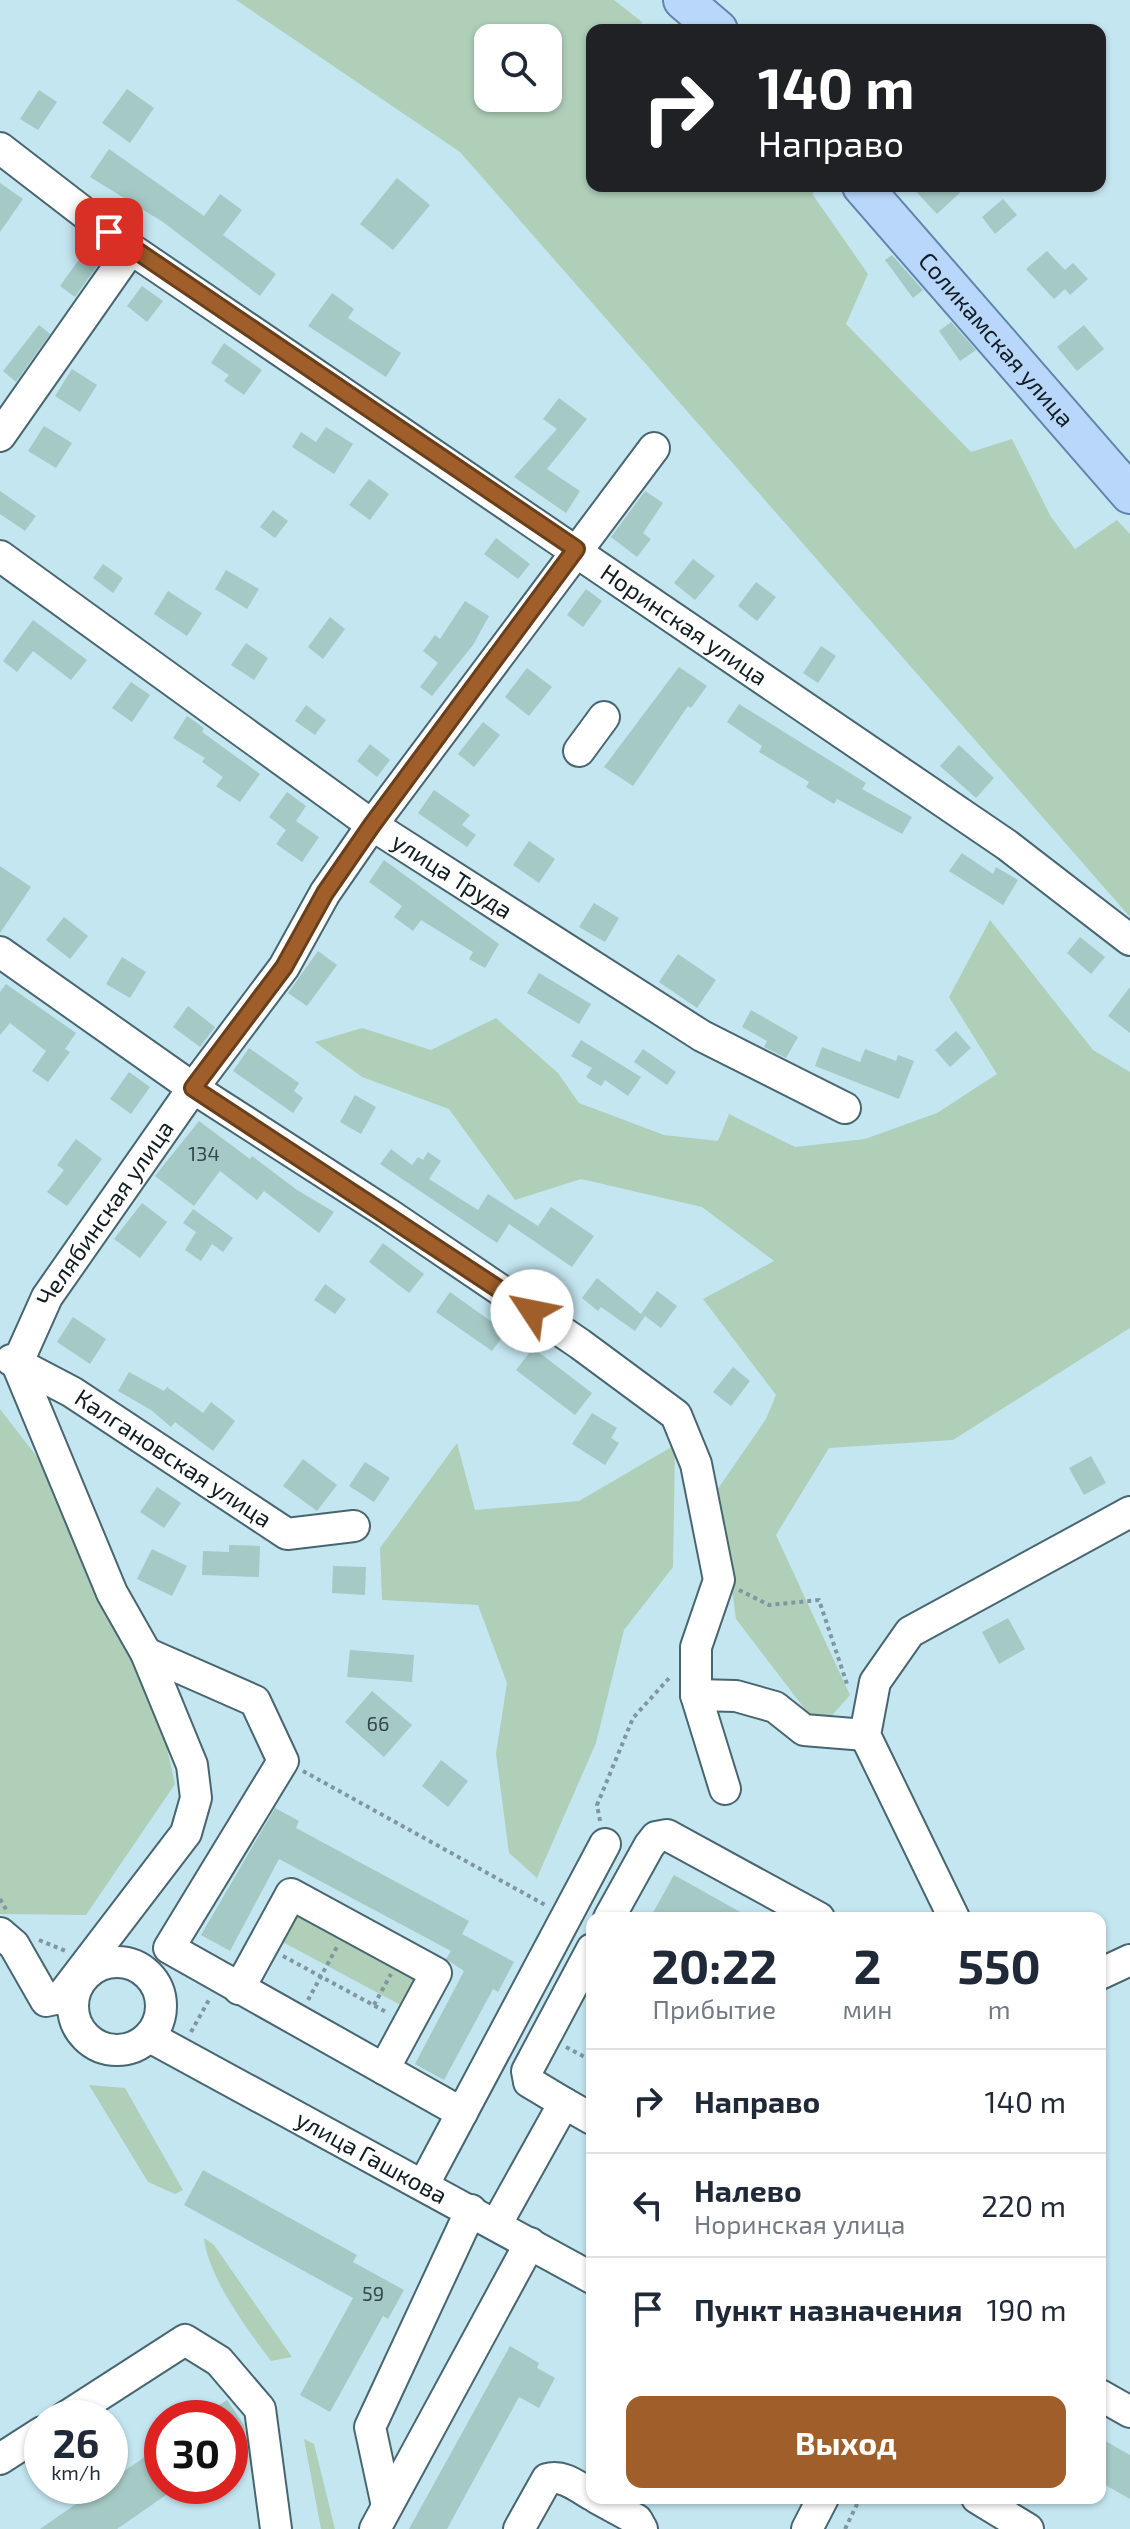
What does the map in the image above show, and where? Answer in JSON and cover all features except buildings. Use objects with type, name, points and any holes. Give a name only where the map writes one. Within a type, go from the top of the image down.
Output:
[{"type":"main road","points":[[683,0],[711,24]]},
{"type":"main road","name":"Соликамская улица","points":[[867,192],[1130,494]]},
{"type":"street","name":"Норинская улица","points":[[0,148],[131,249],[1007,845],[1130,940]]},
{"type":"street","points":[[0,436],[131,249]]},
{"type":"street","name":"Челябинская улица","points":[[9,1359],[47,1297],[193,1088],[284,967],[325,893],[372,825],[654,448]]},
{"type":"street","name":"улица Труда","points":[[0,556],[372,825],[702,1036],[845,1108]]},
{"type":"street","points":[[579,751],[604,717]]},
{"type":"street","points":[[0,952],[193,1088],[387,1213],[580,1344],[676,1415],[696,1464],[719,1580],[696,1647],[696,1695],[725,1789]]},
{"type":"street","points":[[0,1933],[14,1945],[41,1995],[53,2002],[60,1998],[186,1833],[196,1798],[192,1765],[146,1653],[112,1593],[9,1359]]},
{"type":"street","name":"Калгановская улица","points":[[9,1359],[72,1392],[287,1534],[354,1526]]},
{"type":"street","points":[[951,1912],[865,1735],[875,1682],[910,1632],[1128,1516]]},
{"type":"street","points":[[146,1653],[255,1701],[283,1761],[169,1948],[462,2113]]},
{"type":"street","points":[[696,1695],[736,1696],[775,1707],[804,1730],[865,1735]]},
{"type":"street","points":[[612,1912],[649,1846],[656,1837],[667,1835],[808,1912]]},
{"type":"street","points":[[424,2184],[605,1844]]},
{"type":"street","points":[[230,1983],[264,1945],[291,1894],[402,1954],[436,1973],[384,2069]]},
{"type":"street","points":[[586,1960],[527,2071],[529,2082],[586,2116]]},
{"type":"street","points":[[1106,1971],[1130,1960]]},
{"type":"street","name":"улица Гашкова","points":[[150,2037],[586,2275]]},
{"type":"street","points":[[381,2518],[370,2427],[484,2217],[564,2103]]},
{"type":"street","points":[[381,2518],[530,2243]]},
{"type":"street","points":[[92,2400],[185,2340],[219,2361],[260,2409],[276,2529]]},
{"type":"street","points":[[1106,2398],[1130,2412]]},
{"type":"street","points":[[0,2459],[24,2444]]},
{"type":"street","points":[[519,2529],[547,2479],[555,2477],[565,2480],[586,2492]]},
{"type":"street","points":[[607,2504],[637,2520],[642,2529]]},
{"type":"street","points":[[807,2529],[820,2504]]},
{"type":"street","points":[[987,2504],[1028,2529]]},
{"type":"path","points":[[719,1580],[769,1605],[819,1600],[849,1690]]},
{"type":"path","points":[[605,1844],[597,1805],[633,1718],[696,1647]]},
{"type":"path","points":[[283,1761],[566,1917]]},
{"type":"path","points":[[297,2021],[349,1925]]},
{"type":"path","points":[[264,1945],[408,2024]]},
{"type":"path","points":[[374,2005],[402,1954]]},
{"type":"path","points":[[179,2053],[230,1983]]},
{"type":"path","points":[[845,2529],[857,2504]]},
{"type":"green space","points":[[236,0],[614,0],[642,22],[586,24],[586,192],[813,192],[868,274],[846,324],[971,452],[1012,439],[1051,517],[1075,549],[1117,520],[1130,534],[1130,917],[460,152]]},
{"type":"green space","points":[[990,920],[1093,1050],[1130,1072],[1130,1328],[953,1440],[829,1448],[776,1535],[850,1695],[820,1729],[736,1619],[727,1554],[706,1506],[766,1419],[776,1395],[703,1299],[774,1261],[702,1207],[581,1179],[515,1200],[449,1109],[362,1077],[315,1042],[362,1028],[431,1050],[496,1018],[558,1073],[579,1103],[664,1135],[718,1141],[729,1114],[795,1147],[865,1139],[937,1113],[997,1074],[949,997]]},
{"type":"green space","points":[[0,1409],[78,1510],[152,1681],[175,1784],[86,1915],[0,1914]]},
{"type":"green space","points":[[457,1443],[475,1510],[579,1501],[675,1445],[673,1567],[624,1630],[596,1743],[537,1878],[509,1853],[496,1754],[507,1683],[478,1605],[382,1600],[380,1548]]},
{"type":"green space","points":[[296,1913],[419,1979],[408,2009],[277,1939]]},
{"type":"green space","points":[[89,2085],[125,2088],[183,2190],[175,2194],[148,2182]]},
{"type":"green space","points":[[204,2238],[214,2245],[292,2357],[271,2361],[261,2348],[221,2286]]},
{"type":"green space","points":[[304,2439],[314,2444],[335,2529],[321,2529]]},
{"type":"route","points":[[109,232],[576,549],[372,825],[325,893],[284,967],[193,1088],[532,1311]]}]
